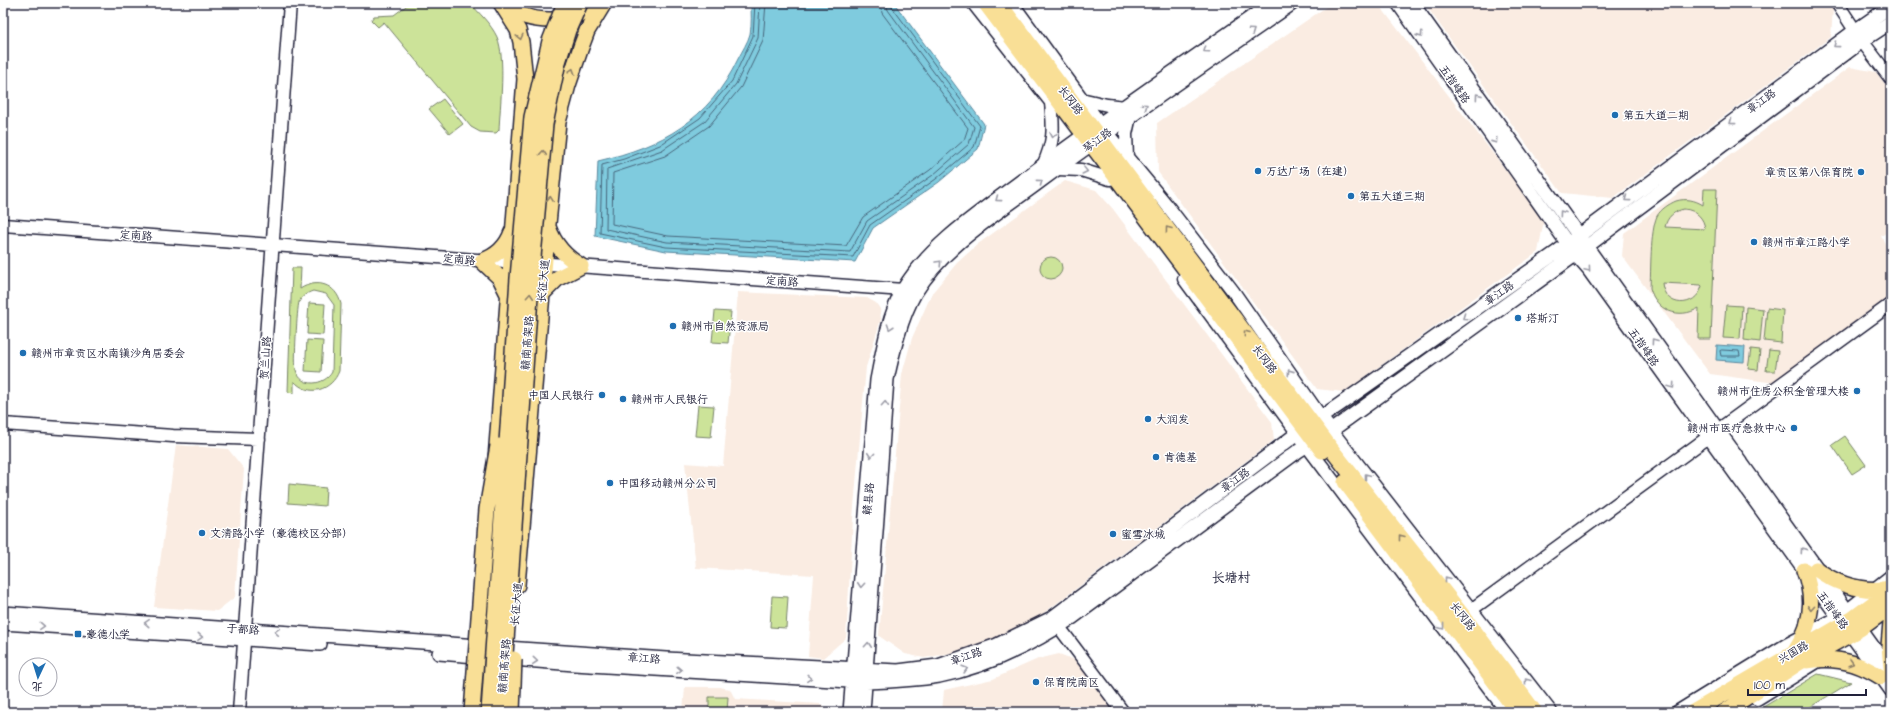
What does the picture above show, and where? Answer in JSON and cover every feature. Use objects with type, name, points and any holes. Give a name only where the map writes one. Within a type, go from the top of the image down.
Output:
[{"type":"main road","points":[[502,3],[518,13],[543,20],[570,18],[582,13],[596,3]]},
{"type":"main road","points":[[478,712],[492,503],[501,410],[514,224],[523,125],[525,68],[518,30],[502,3]]},
{"type":"main road","name":"赣南高架路","points":[[489,712],[511,372],[532,117],[550,41],[564,3]]},
{"type":"main road","name":"赣南高架路","points":[[501,712],[532,268],[545,124],[558,62],[568,30],[580,3]]},
{"type":"main road","name":"长征大道","points":[[508,712],[511,653],[544,263],[558,122],[587,31],[604,3]]},
{"type":"main road","name":"长冈路","points":[[985,3],[1093,136]]},
{"type":"main road","name":"长冈路","points":[[999,3],[1093,136],[1309,425],[1517,712]]},
{"type":"main road","name":"琴江路","points":[[1128,112],[1272,3]]},
{"type":"main road","name":"琴江路","points":[[909,292],[923,265],[954,232],[1043,166],[1093,136],[1293,3]]},
{"type":"main road","name":"五指峰路","points":[[1398,3],[1571,249],[1590,270],[1714,434]]},
{"type":"main road","name":"五指峰路","points":[[1412,3],[1586,247],[1714,434],[1810,570],[1851,626],[1888,672],[1891,690]]},
{"type":"main road","name":"章江路","points":[[1055,622],[1309,425],[1571,249],[1586,247],[1859,36],[1891,6]]},
{"type":"main road","name":"章江路","points":[[483,651],[859,675],[899,680],[939,676],[969,668],[1000,657],[1055,622],[1319,439],[1571,249],[1578,236],[1859,36],[1891,22]]},
{"type":"main road","name":"琴江路","points":[[909,292],[930,273],[960,241],[1058,169],[1093,136]]},
{"type":"main road","points":[[509,296],[500,278],[482,261],[492,256],[505,245],[511,235],[514,224]]},
{"type":"main road","points":[[548,224],[558,246],[568,258],[581,266]]},
{"type":"main road","points":[[542,294],[558,278],[581,266]]},
{"type":"main road","name":"赣县路","points":[[863,712],[859,675],[877,380],[885,338],[909,292]]},
{"type":"main road","points":[[472,712],[487,508],[511,372]]},
{"type":"main road","name":"长冈路","points":[[1319,439],[1464,617],[1535,712]]},
{"type":"main road","points":[[512,712],[517,489]]},
{"type":"main road","points":[[1891,589],[1856,589],[1843,585],[1810,570],[1811,604],[1809,621],[1797,657],[1847,661],[1888,672],[1891,622]]},
{"type":"main road","name":"兴国路","points":[[1851,626],[1891,589]]},
{"type":"main road","name":"兴国路","points":[[1693,712],[1797,657],[1851,626],[1891,606]]},
{"type":"main road","name":"于都路","points":[[3,613],[245,634]]},
{"type":"main road","name":"于都路","points":[[3,623],[436,644],[483,651]]},
{"type":"main road","name":"兴国路","points":[[1724,712],[1797,657]]},
{"type":"main road","name":"赣县路","points":[[850,712],[859,675]]},
{"type":"street","name":"贺兰山路","points":[[239,712],[290,3]]},
{"type":"street","points":[[973,3],[1051,103],[1093,136],[1127,157],[1166,204],[1233,291],[1309,425]]},
{"type":"street","points":[[1012,3],[1081,99],[1093,136],[1110,179],[1309,425]]},
{"type":"street","points":[[1837,3],[1891,79]]},
{"type":"street","points":[[1081,99],[1128,112],[1126,134],[1127,157]]},
{"type":"street","points":[[1043,166],[1049,152],[1054,129],[1051,103]]},
{"type":"street","points":[[1058,169],[1081,170],[1110,179]]},
{"type":"street","name":"定南路","points":[[3,225],[482,261],[544,263],[909,292]]},
{"type":"street","points":[[1471,610],[1891,304]]},
{"type":"street","points":[[3,424],[173,436],[259,439]]},
{"type":"street","points":[[1319,439],[1471,610],[1551,712]]},
{"type":"street","points":[[1319,439],[1507,712]]},
{"type":"street","points":[[1736,712],[1820,659],[1851,626],[1873,590],[1891,576]]},
{"type":"street","points":[[1677,712],[1804,636],[1891,616]]},
{"type":"street","points":[[1055,622],[1123,712]]},
{"type":"shaded area","name":"第五大道三期","points":[[1332,3],[1369,3],[1380,6],[1544,220],[1538,252],[1344,392],[1317,389],[1158,172],[1157,123]]},
{"type":"shaded area","name":"第五大道二期","points":[[1424,3],[1828,3],[1833,9],[1831,37],[1613,198],[1562,193]]},
{"type":"shaded area","name":"赣州市章江路小学","points":[[1850,67],[1876,72],[1891,92],[1891,230],[1881,236],[1891,255],[1891,296],[1775,383],[1710,374],[1622,256],[1624,233]]},
{"type":"shaded area","points":[[1065,181],[1096,190],[1113,209],[1272,422],[1274,440],[1025,627],[957,652],[924,658],[905,654],[879,636],[902,374],[912,338],[932,293],[957,263],[978,244]]},
{"type":"shaded area","points":[[738,292],[867,298],[876,303],[880,309],[881,319],[866,367],[853,519],[846,638],[823,658],[808,656],[814,575],[696,568],[685,463],[723,466]]},
{"type":"shaded area","name":"文清路小学（豪德校区分部）","points":[[176,445],[228,449],[244,469],[235,597],[217,611],[154,607]]},
{"type":"shaded area","name":"保育院南区","points":[[1059,654],[1075,660],[1114,712],[942,712],[944,690],[993,679],[1038,659]]},
{"type":"shaded area","points":[[685,687],[719,687],[730,689],[735,699],[821,704],[825,708],[825,712],[683,712]]},
{"type":"green space","points":[[410,3],[470,3],[492,28],[500,46],[502,69],[499,130],[496,133],[480,132],[471,127],[384,22],[378,27],[371,20],[374,16],[394,15]]},
{"type":"green space","points":[[443,99],[463,124],[450,134],[429,109]]},
{"type":"green space","points":[[1704,189],[1717,189],[1711,339],[1698,339],[1699,308],[1691,312],[1684,313],[1669,311],[1657,303],[1650,288],[1652,241],[1657,216],[1665,207],[1680,200],[1690,200],[1703,205]],"holes":[[[1684,209],[1699,215],[1703,221],[1705,229],[1665,227],[1667,220],[1672,215],[1677,211]],[[1662,283],[1701,285],[1702,286],[1699,294],[1694,299],[1687,302],[1680,302],[1674,301],[1668,297],[1664,291]]]},
{"type":"green space","points":[[1051,257],[1059,260],[1062,268],[1059,276],[1051,279],[1043,276],[1040,268],[1043,260]]},
{"type":"green space","points":[[292,268],[301,268],[300,289],[313,284],[325,285],[335,292],[341,304],[339,371],[336,378],[331,383],[320,390],[306,389],[294,381],[294,393],[288,392]],"holes":[[[313,291],[326,294],[334,305],[332,372],[324,380],[313,383],[303,380],[299,376],[295,366],[297,315],[299,302],[305,295]]]},
{"type":"green space","points":[[309,303],[325,304],[323,335],[307,334]]},
{"type":"green space","points":[[1726,305],[1742,306],[1740,339],[1723,338]]},
{"type":"green space","points":[[1746,307],[1763,309],[1760,342],[1744,340]]},
{"type":"green space","points":[[1767,308],[1783,310],[1781,343],[1764,341]]},
{"type":"green space","points":[[715,311],[731,312],[728,343],[712,342]]},
{"type":"green space","points":[[307,340],[323,341],[321,372],[305,371]]},
{"type":"green space","points":[[1751,349],[1760,350],[1758,370],[1748,369]]},
{"type":"green space","points":[[1769,350],[1778,351],[1775,371],[1766,371]]},
{"type":"green space","points":[[698,405],[714,406],[711,437],[695,436]]},
{"type":"green space","points":[[1845,436],[1866,465],[1852,474],[1832,445]]},
{"type":"green space","points":[[289,484],[326,488],[325,506],[288,503]]},
{"type":"green space","points":[[772,596],[788,597],[786,628],[770,627]]},
{"type":"green space","points":[[1818,674],[1851,682],[1802,712],[1755,712]]},
{"type":"green space","points":[[709,697],[728,697],[727,712],[709,712]]},
{"type":"water","points":[[751,3],[894,3],[984,124],[978,149],[939,182],[873,228],[855,262],[666,251],[595,236],[598,161],[621,155],[663,138],[698,114],[713,99],[726,80],[749,37],[751,30]]},
{"type":"water","points":[[1717,345],[1745,347],[1744,362],[1716,360]]},
{"type":"place","name":"第五大道二期","points":[[1615,115]]},
{"type":"place","name":"万达广场（在建）","points":[[1258,171]]},
{"type":"place","name":"章贡区第八保育院","points":[[1861,172]]},
{"type":"place","name":"第五大道三期","points":[[1351,196]]},
{"type":"place","name":"赣州市章江路小学","points":[[1754,242]]},
{"type":"place","name":"塔斯汀","points":[[1518,318]]},
{"type":"place","name":"赣州市自然资源局","points":[[673,326]]},
{"type":"place","name":"赣州市章贡区水南镇沙角居委会","points":[[23,353]]},
{"type":"place","name":"赣州市住房公积金管理大楼","points":[[1857,391]]},
{"type":"place","name":"中国人民银行","points":[[602,395]]},
{"type":"place","name":"赣州市人民银行","points":[[623,399]]},
{"type":"place","name":"大润发","points":[[1148,419]]},
{"type":"place","name":"赣州市医疗急救中心","points":[[1794,428]]},
{"type":"place","name":"肯德基","points":[[1156,457]]},
{"type":"place","name":"中国移动赣州分公司","points":[[610,483]]},
{"type":"place","name":"文清路小学（豪德校区分部）","points":[[202,533]]},
{"type":"place","name":"蜜雪冰城","points":[[1113,534]]},
{"type":"place","name":"豪德小学","points":[[78,634]]},
{"type":"place","name":"保育院南区","points":[[1036,682]]},
{"type":"district","name":"长塘村","points":[[1231,577]]}]
